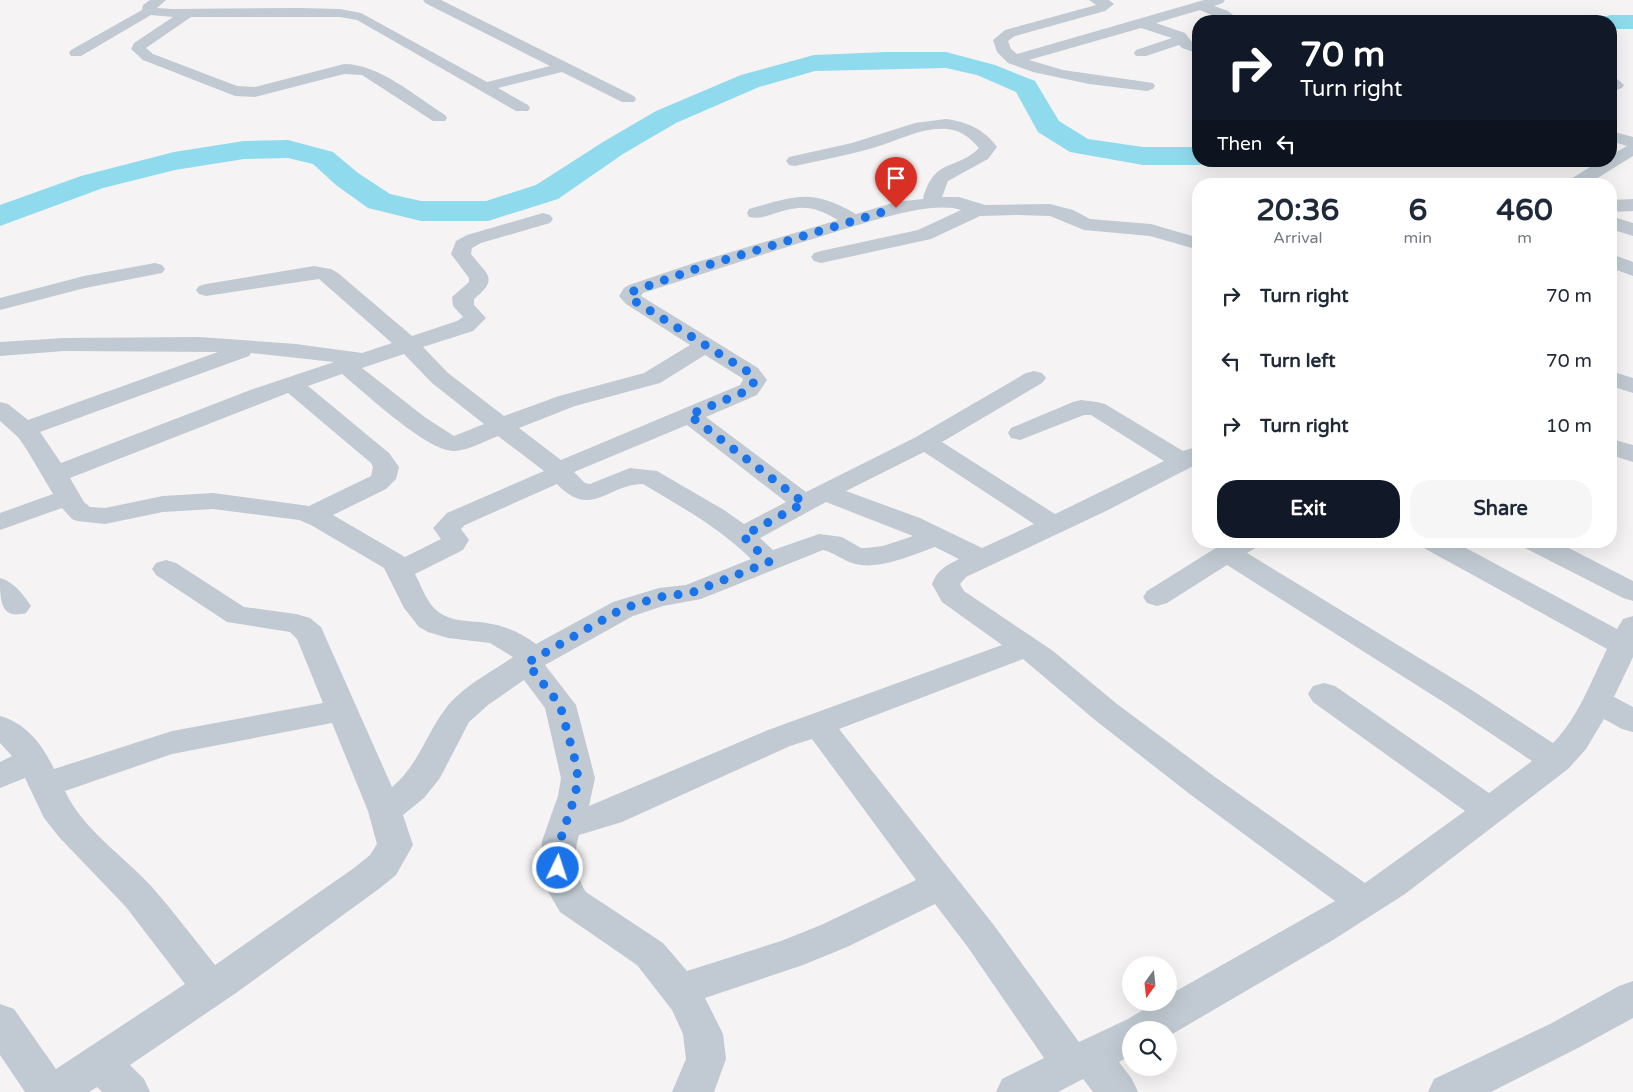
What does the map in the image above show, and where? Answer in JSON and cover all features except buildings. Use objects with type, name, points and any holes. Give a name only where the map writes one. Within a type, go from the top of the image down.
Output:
[{"type":"street","points":[[430,0],[628,99]]},
{"type":"street","points":[[1096,0],[1107,4],[1100,8],[1004,36],[1000,40],[1000,47],[1013,60],[1053,73],[1147,86]]},
{"type":"street","points":[[1013,60],[1218,0]]},
{"type":"street","points":[[1200,5],[1225,15]]},
{"type":"street","points":[[76,53],[154,6],[188,13],[304,6],[361,17],[522,108]]},
{"type":"street","points":[[188,13],[139,46],[138,49],[148,57],[235,91],[244,92],[254,92],[344,70],[362,70],[439,118]]},
{"type":"street","points":[[1141,23],[1174,33],[1192,47]]},
{"type":"street","points":[[1141,53],[1183,40]]},
{"type":"street","points":[[484,87],[564,68]]},
{"type":"street","points":[[795,161],[868,144],[924,126],[951,124],[970,129],[984,142],[988,147],[987,150],[975,160],[942,177],[937,183],[931,203]]},
{"type":"street","points":[[1617,138],[1633,142]]},
{"type":"street","points":[[1617,159],[1633,149]]},
{"type":"street","points":[[1585,178],[1603,167]]},
{"type":"street","points":[[756,213],[798,202],[813,202],[820,203],[854,221]]},
{"type":"street","points":[[400,570],[454,544],[455,540],[447,528],[456,519],[559,472],[749,390],[755,380],[750,373],[633,300],[630,296],[631,292],[701,267],[896,208],[931,203],[959,203],[977,210],[1050,210],[1066,214],[1084,224],[1151,230],[1192,242]]},
{"type":"street","points":[[1617,206],[1633,205]]},
{"type":"street","points":[[821,257],[924,235],[977,210]]},
{"type":"street","points":[[0,522],[141,440],[292,384],[465,326],[474,318],[464,306],[463,298],[479,284],[479,278],[461,254],[463,245],[474,239],[543,219]]},
{"type":"street","points":[[1617,224],[1633,230]]},
{"type":"street","points":[[1617,263],[1633,270]]},
{"type":"street","points":[[0,304],[84,282],[155,269]]},
{"type":"street","points":[[206,290],[314,272],[324,273],[331,277],[408,345],[440,378],[559,472],[576,489],[588,492],[602,489],[630,476],[648,476],[716,516],[743,536],[769,562]]},
{"type":"street","points":[[0,349],[59,344],[152,343],[251,347],[325,354],[355,363],[444,442],[454,444],[567,401],[652,378],[705,345]]},
{"type":"street","points":[[7,418],[251,347]]},
{"type":"street","points":[[743,536],[925,442],[1034,378]]},
{"type":"street","points":[[1617,380],[1633,386]]},
{"type":"street","points":[[292,384],[380,458],[386,467],[383,479],[377,484],[310,516]]},
{"type":"street","points":[[1020,432],[1081,407],[1089,407],[1097,409],[1191,457]]},
{"type":"street","points":[[689,415],[814,498],[910,524],[982,559]]},
{"type":"street","points":[[7,418],[39,448],[74,507],[81,513],[92,516],[105,516],[163,504],[198,500],[286,510],[310,516],[394,562],[421,612],[432,622],[454,630],[474,630],[501,636],[530,661],[560,705],[578,778],[575,796],[560,841],[558,868],[564,888],[573,902],[650,954],[680,990],[703,1034],[706,1058],[693,1092]]},
{"type":"street","points":[[925,442],[1053,525]]},
{"type":"street","points":[[1617,448],[1633,454]]},
{"type":"street","points":[[1191,457],[956,571],[948,578],[947,590],[952,596],[1026,647],[1106,712],[1203,786],[1363,901]]},
{"type":"street","points":[[385,811],[412,789],[428,769],[458,714],[477,697],[530,661],[622,609],[659,597],[691,593],[820,542],[835,543],[852,554],[870,557],[938,537]]},
{"type":"street","points":[[1157,597],[1235,548]]},
{"type":"street","points":[[1238,548],[1556,761]]},
{"type":"street","points":[[1159,1021],[1304,938],[1392,884],[1556,761],[1576,741],[1628,635],[1447,548]]},
{"type":"street","points":[[1547,548],[1633,592]]},
{"type":"street","points":[[55,1092],[211,988],[367,878],[383,865],[395,845],[385,811],[310,634],[300,625],[286,621],[237,615],[166,569]]},
{"type":"street","points":[[564,827],[610,812],[760,745],[1026,647]]},
{"type":"street","points":[[1324,694],[1489,811]]},
{"type":"street","points":[[1597,700],[1633,721]]},
{"type":"street","points":[[0,776],[38,773],[143,752],[190,738],[303,719],[341,710]]},
{"type":"street","points":[[818,724],[941,886],[1081,1061],[1117,1092]]},
{"type":"street","points":[[0,727],[18,740],[38,773],[56,810],[71,828],[139,897],[211,988]]},
{"type":"street","points":[[680,990],[790,954],[834,936],[941,886]]},
{"type":"street","points":[[1449,1092],[1564,1036],[1633,998]]},
{"type":"street","points":[[0,1021],[48,1092]]},
{"type":"street","points":[[1017,1092],[1122,1040]]},
{"type":"street","points":[[100,1062],[129,1092]]},
{"type":"waterway","points":[[1617,22],[1633,22]]},
{"type":"waterway","points":[[0,216],[92,182],[174,161],[244,150],[288,149],[323,158],[347,179],[379,201],[421,211],[488,211],[547,192],[613,148],[666,117],[750,81],[814,63],[946,60],[986,70],[1026,87],[1048,126],[1080,146],[1143,156],[1192,156]]},
{"type":"route","points":[[558,868],[560,841],[575,796],[578,778],[560,705],[527,663],[622,609],[659,597],[691,593],[769,562],[743,536],[804,503],[689,415],[749,390],[754,385],[755,380],[750,373],[633,300],[630,296],[631,292],[701,267],[896,208]]}]
